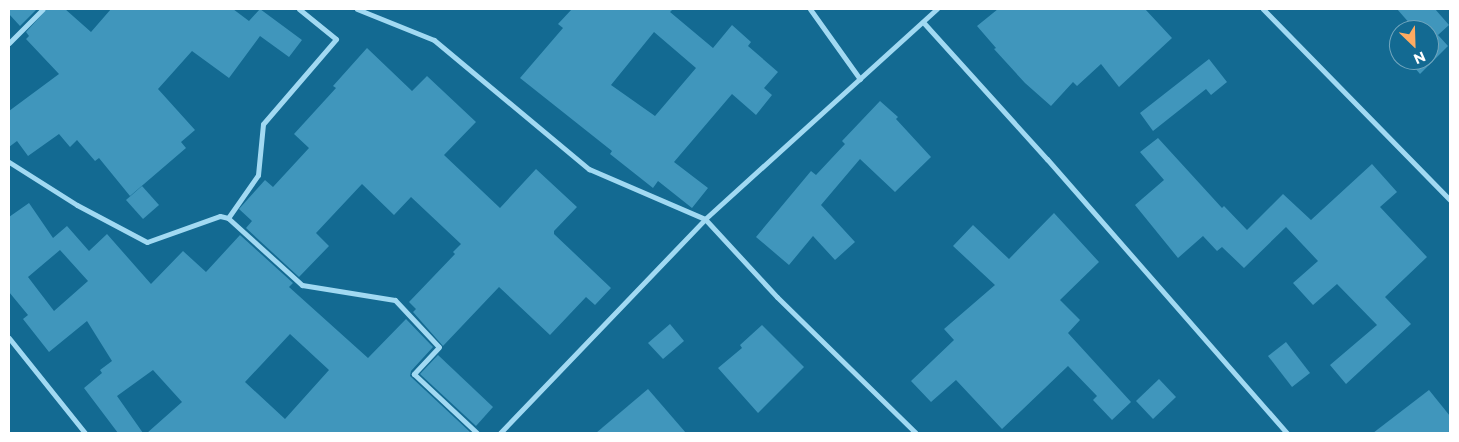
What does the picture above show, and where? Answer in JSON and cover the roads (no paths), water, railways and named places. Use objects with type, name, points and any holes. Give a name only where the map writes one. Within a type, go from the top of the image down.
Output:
[{"type":"street","points":[[9,43],[43,9]]},
{"type":"street","points":[[228,218],[258,176],[264,124],[336,39],[299,9]]},
{"type":"street","points":[[357,9],[434,40],[589,169],[705,220],[777,297],[916,433]]},
{"type":"street","points":[[810,9],[860,78]]},
{"type":"street","points":[[500,433],[705,220],[937,9]]},
{"type":"street","points":[[1263,9],[1450,200]]},
{"type":"street","points":[[923,22],[1047,159],[1287,433]]},
{"type":"street","points":[[9,162],[77,205],[147,242],[220,216],[228,218],[302,286],[395,300],[439,347],[414,374],[477,433]]},
{"type":"street","points":[[9,338],[85,433]]}]
